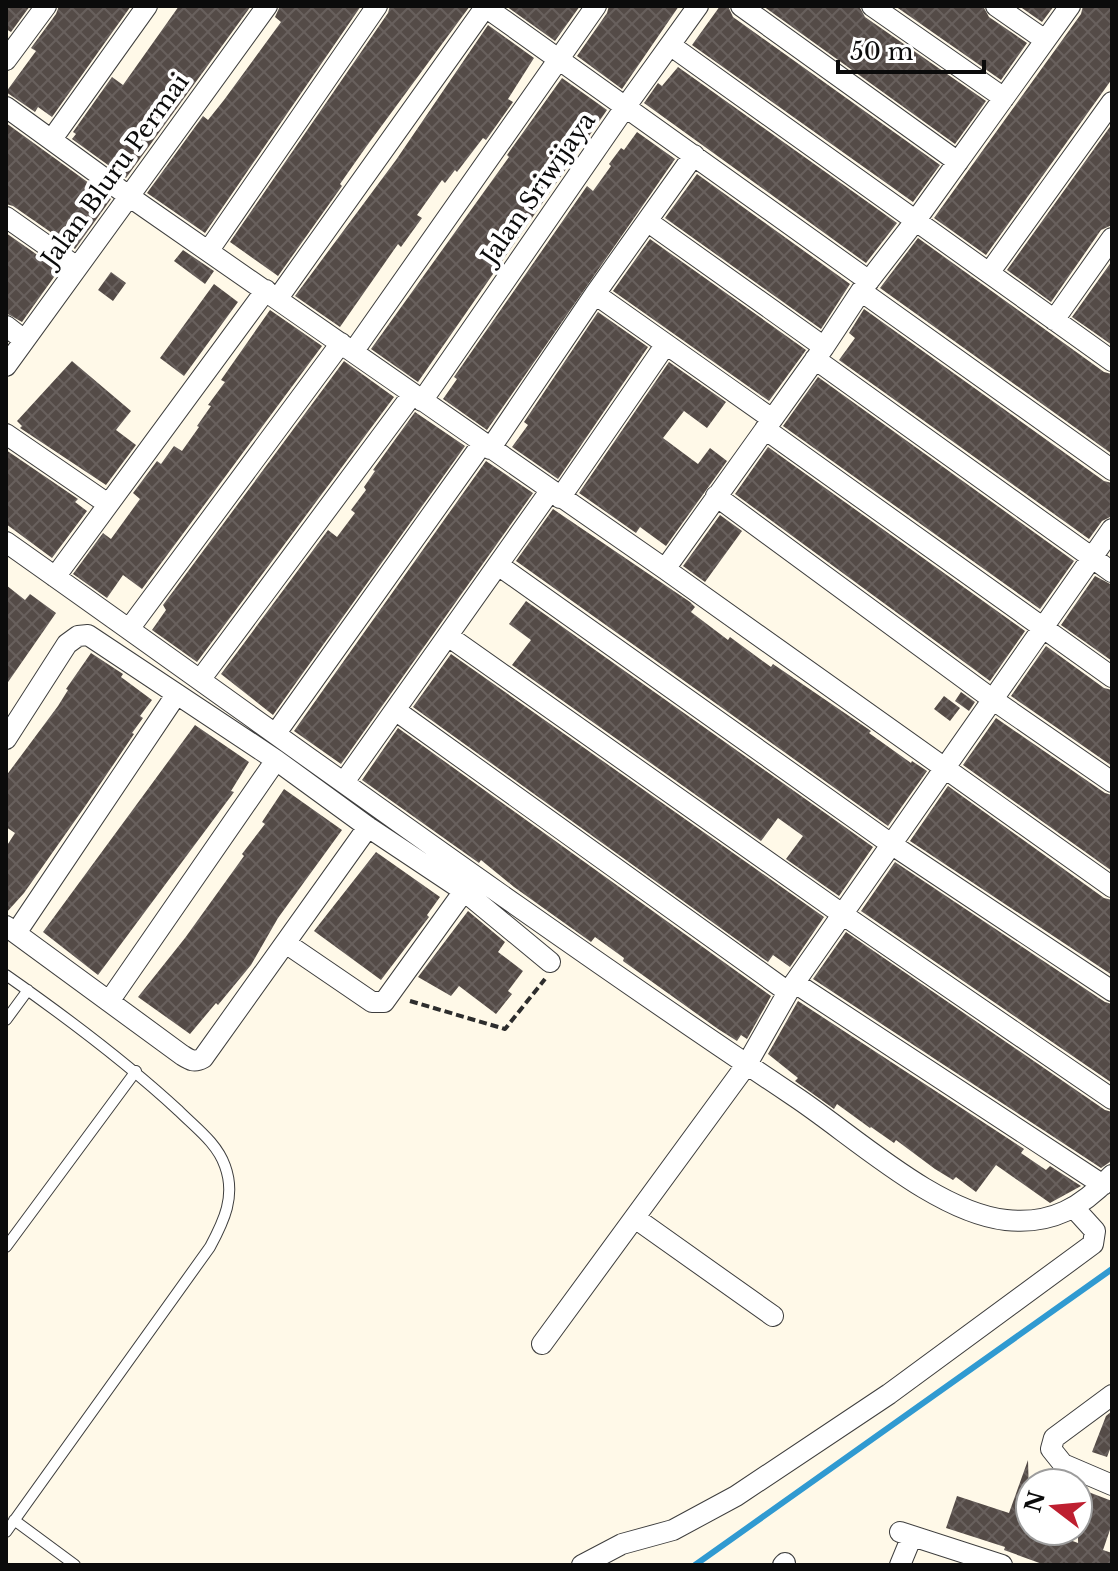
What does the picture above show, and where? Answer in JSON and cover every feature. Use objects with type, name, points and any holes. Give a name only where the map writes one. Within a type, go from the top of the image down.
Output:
[{"type":"street","points":[[6,60],[46,6]]},
{"type":"street","points":[[52,139],[147,6]]},
{"type":"street","name":"Jalan Bluru Permai","points":[[6,366],[267,6]]},
{"type":"street","points":[[209,250],[377,6]]},
{"type":"street","points":[[55,577],[272,294],[485,6],[694,155],[1112,470]]},
{"type":"street","points":[[129,629],[347,347],[596,6]]},
{"type":"street","name":"Jalan Sriwijaya","points":[[200,680],[417,398],[698,6]]},
{"type":"street","points":[[741,6],[958,162]]},
{"type":"street","points":[[872,6],[1004,98]]},
{"type":"street","points":[[996,6],[1045,40]]},
{"type":"street","points":[[665,569],[865,286],[1070,6]]},
{"type":"street","points":[[670,45],[1112,361]]},
{"type":"street","points":[[989,273],[1112,102]]},
{"type":"street","points":[[6,107],[1112,887]]},
{"type":"street","points":[[276,733],[694,155]]},
{"type":"street","points":[[6,217],[77,267]]},
{"type":"street","points":[[647,221],[1112,572]]},
{"type":"street","points":[[1054,320],[1112,238]]},
{"type":"street","points":[[595,294],[1112,677]]},
{"type":"street","points":[[6,326],[24,340]]},
{"type":"street","points":[[344,782],[498,565],[555,495],[666,344]]},
{"type":"street","points":[[6,434],[108,504]]},
{"type":"street","points":[[716,496],[992,699],[1112,782]]},
{"type":"street","points":[[542,1344],[747,1064],[791,988],[1112,529]]},
{"type":"street","points":[[6,542],[344,782],[833,1121],[905,1175],[969,1209],[1006,1220],[1038,1219],[1075,1209],[1108,1180],[791,988],[395,710]]},
{"type":"street","points":[[498,565],[891,844],[1112,991]]},
{"type":"street","points":[[6,739],[67,644],[78,636],[88,635],[276,760],[464,891],[550,962]]},
{"type":"street","points":[[448,636],[842,914],[1112,1099]]},
{"type":"street","points":[[176,695],[11,930],[190,1061],[203,1058],[368,827]]},
{"type":"street","points":[[110,1000],[276,760]]},
{"type":"street","points":[[287,944],[372,1002],[384,1002],[464,891]]},
{"type":"street","points":[[582,1565],[622,1544],[673,1530],[736,1496],[889,1394],[1093,1244],[1095,1231],[1075,1209]]},
{"type":"street","points":[[635,1218],[773,1316]]},
{"type":"street","points":[[1112,1395],[1054,1438],[1051,1449],[1063,1464],[1112,1485]]},
{"type":"street","points":[[900,1565],[906,1534],[1002,1565]]},
{"type":"lane","points":[[6,975],[136,1071],[217,1147],[226,1169],[230,1196],[225,1219],[210,1247],[6,1531]]},
{"type":"lane","points":[[6,1020],[28,990]]},
{"type":"lane","points":[[6,1247],[136,1071]]},
{"type":"lane","points":[[14,1520],[75,1565]]},
{"type":"path","points":[[391,995],[505,1029],[548,976],[550,962]]},
{"type":"building","points":[[6,6],[30,6],[11,32],[6,29]]},
{"type":"building","points":[[59,6],[131,6],[52,117],[38,107],[35,112],[6,92],[36,51],[31,48]]},
{"type":"building","points":[[179,6],[251,6],[126,178],[72,139],[76,134],[73,132],[112,77],[123,85]]},
{"type":"building","points":[[280,6],[361,6],[205,233],[147,193],[203,116],[208,120],[281,22],[275,17]]},
{"type":"building","points":[[390,6],[470,6],[366,147],[278,276],[230,242]]},
{"type":"building","points":[[506,6],[580,6],[555,41]]},
{"type":"building","points":[[609,6],[679,6],[622,89],[577,56]]},
{"type":"building","points":[[720,6],[728,6],[733,17],[940,165],[913,202],[692,45]]},
{"type":"building","points":[[763,6],[859,6],[865,17],[986,101],[955,144]]},
{"type":"building","points":[[895,6],[983,6],[989,17],[1027,43],[1001,80]]},
{"type":"building","points":[[1019,6],[1054,6],[1042,22]]},
{"type":"building","points":[[1083,6],[1112,6],[1112,79],[986,255],[934,218],[1081,14]]},
{"type":"building","points":[[488,25],[534,58],[508,99],[513,102],[486,140],[483,138],[457,172],[455,170],[445,183],[442,180],[417,215],[422,218],[401,247],[398,244],[340,327],[295,296],[396,160]]},
{"type":"building","points":[[678,67],[897,223],[866,263],[644,103],[658,83],[662,86]]},
{"type":"building","points":[[562,78],[607,110],[418,382],[371,349]]},
{"type":"building","points":[[6,123],[111,199],[75,249],[6,204]]},
{"type":"building","points":[[1112,124],[1112,225],[1101,230],[1051,302],[1007,270]]},
{"type":"building","points":[[637,132],[675,159],[487,430],[443,399],[457,379],[454,377],[587,186],[593,191],[611,166],[609,164]]},
{"type":"building","points":[[697,174],[850,284],[821,329],[665,218]]},
{"type":"building","points":[[6,233],[59,270],[22,322],[6,313]]},
{"type":"building","points":[[918,238],[1104,372],[1112,374],[1112,454],[880,288]]},
{"type":"building","points":[[650,239],[806,350],[769,401],[613,291]]},
{"type":"building","points":[[183,250],[214,271],[205,284],[174,261]]},
{"type":"building","points":[[1112,261],[1112,345],[1072,317]]},
{"type":"building","points":[[111,272],[126,283],[113,301],[98,290]]},
{"type":"building","points":[[214,284],[238,302],[184,376],[160,358]]},
{"type":"building","points":[[864,309],[1104,481],[1112,483],[1112,516],[1102,521],[1089,539],[839,360],[855,338],[849,333]]},
{"type":"building","points":[[270,310],[322,346],[142,589],[123,575],[107,598],[73,574],[103,533],[111,539],[140,499],[133,493],[157,461],[161,464],[174,446],[182,451],[225,382],[221,380]]},
{"type":"building","points":[[598,312],[648,347],[558,479],[512,447],[528,425],[524,422]]},
{"type":"building","points":[[72,361],[131,411],[116,430],[136,445],[106,485],[20,428],[22,426],[17,421]]},
{"type":"building","points":[[344,361],[394,397],[197,662],[152,630],[166,610],[163,605]]},
{"type":"building","points":[[669,362],[726,402],[707,428],[684,411],[663,438],[698,464],[710,448],[727,461],[666,546],[640,527],[636,533],[579,493]]},
{"type":"building","points":[[818,377],[1074,561],[1040,609],[783,426]]},
{"type":"building","points":[[415,412],[465,446],[273,715],[221,674],[328,530],[337,537],[355,513],[351,510],[366,490],[364,487],[373,470]]},
{"type":"building","points":[[768,447],[1025,631],[990,681],[735,494]]},
{"type":"building","points":[[6,450],[78,499],[75,502],[87,511],[52,558],[6,524]]},
{"type":"building","points":[[486,461],[533,493],[341,764],[294,731]]},
{"type":"building","points":[[553,509],[690,602],[695,607],[691,612],[728,640],[730,637],[771,667],[773,664],[871,731],[869,733],[911,763],[927,771],[888,826],[516,561]]},
{"type":"building","points":[[720,515],[742,531],[705,582],[683,566]]},
{"type":"building","points":[[1095,576],[1112,585],[1112,661],[1061,625]]},
{"type":"building","points":[[6,585],[25,600],[30,594],[56,613],[6,685]]},
{"type":"building","points":[[526,601],[873,847],[839,896],[786,859],[803,836],[778,818],[761,841],[512,665],[531,640],[509,624]]},
{"type":"building","points":[[1046,646],[1104,688],[1112,690],[1112,766],[1011,696]]},
{"type":"building","points":[[91,653],[123,674],[121,677],[152,700],[140,716],[143,718],[134,734],[86,805],[24,893],[6,913],[6,847],[15,833],[6,827],[6,776],[58,706]]},
{"type":"building","points":[[451,654],[824,917],[790,967],[773,955],[768,962],[413,707]]},
{"type":"building","points":[[961,692],[975,702],[969,711],[955,701]]},
{"type":"building","points":[[944,696],[960,708],[950,721],[934,709]]},
{"type":"building","points":[[996,718],[1112,795],[1112,871],[963,765]]},
{"type":"building","points":[[195,725],[249,762],[231,791],[234,792],[98,975],[43,932]]},
{"type":"building","points":[[398,728],[771,996],[747,1039],[741,1035],[737,1041],[718,1029],[623,961],[624,958],[595,937],[591,942],[481,860],[479,863],[362,780]]},
{"type":"building","points":[[948,786],[1104,898],[1112,900],[1112,975],[910,841]]},
{"type":"building","points":[[284,789],[342,830],[278,918],[251,965],[190,1034],[138,997],[244,856],[242,854],[265,824],[262,822]]},
{"type":"building","points":[[376,852],[440,897],[427,915],[429,917],[381,980],[314,931]]},
{"type":"building","points":[[895,862],[1112,1004],[1112,1083],[861,911]]},
{"type":"building","points":[[468,911],[505,942],[498,952],[523,971],[508,991],[512,994],[496,1014],[459,986],[451,996],[418,977]]},
{"type":"building","points":[[846,932],[1112,1112],[1110,1162],[1101,1168],[813,979]]},
{"type":"building","points":[[798,1001],[1024,1149],[1021,1153],[1046,1170],[1050,1166],[1081,1186],[1050,1203],[996,1165],[976,1192],[956,1177],[953,1180],[935,1169],[896,1140],[894,1143],[870,1128],[837,1104],[834,1109],[795,1081],[798,1078],[768,1054]]},
{"type":"building","points":[[1112,1411],[1112,1444],[1107,1457],[1092,1452],[1106,1416]]},
{"type":"building","points":[[1094,1494],[1112,1501],[1112,1524],[1103,1550],[1112,1553],[1112,1565],[1045,1565],[1004,1550],[1005,1547],[946,1528],[957,1496],[1009,1513],[1014,1499],[1014,1547],[1094,1547]]},
{"type":"waterway","points":[[695,1565],[1112,1269]]}]
